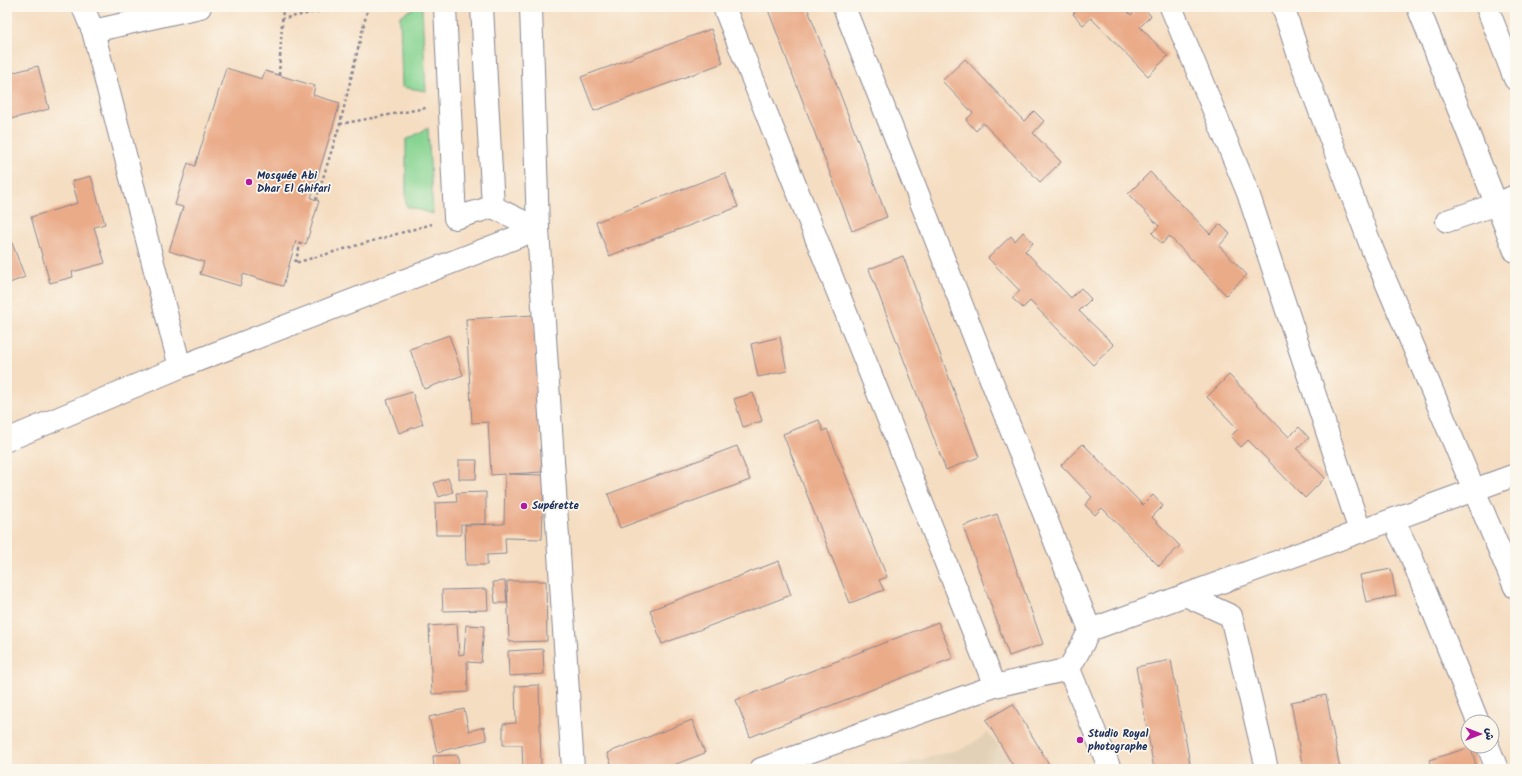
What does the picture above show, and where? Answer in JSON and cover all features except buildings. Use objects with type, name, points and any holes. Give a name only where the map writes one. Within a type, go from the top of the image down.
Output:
[{"type":"street","points":[[83,7],[93,31],[180,367]]},
{"type":"street","points":[[93,31],[200,7]]},
{"type":"street","points":[[445,7],[455,218],[493,207],[538,229]]},
{"type":"street","points":[[482,7],[493,207]]},
{"type":"street","points":[[531,7],[538,229],[573,769]]},
{"type":"street","points":[[724,7],[995,686]]},
{"type":"street","points":[[844,7],[1090,630]]},
{"type":"street","points":[[1171,7],[1248,193],[1360,531]]},
{"type":"street","points":[[1283,7],[1298,53],[1373,251],[1515,587]]},
{"type":"street","points":[[1418,7],[1506,200],[1515,251]]},
{"type":"street","points":[[1486,7],[1515,79]]},
{"type":"street","points":[[1447,221],[1506,200]]},
{"type":"street","points":[[7,440],[180,367],[538,229]]},
{"type":"street","points":[[761,769],[995,686],[1069,669],[1090,630],[1515,475]]},
{"type":"street","points":[[1393,520],[1411,556],[1475,714]]},
{"type":"street","points":[[1185,595],[1231,616],[1267,769]]},
{"type":"street","points":[[1069,669],[1110,769]]},
{"type":"street","points":[[1491,754],[1497,769]]},
{"type":"path","points":[[279,75],[281,19],[283,7]]},
{"type":"path","points":[[281,19],[341,7]]},
{"type":"path","points":[[316,200],[340,124],[368,7]]},
{"type":"path","points":[[340,124],[450,103]]},
{"type":"path","points":[[301,242],[294,263],[455,218]]},
{"type":"shaded area","points":[[988,733],[1018,769],[883,769],[965,748]]},
{"type":"green space","points":[[416,7],[422,7],[426,91],[402,87],[400,16]]},
{"type":"green space","points":[[428,128],[433,214],[406,206],[406,140]]},
{"type":"place","name":"Mosquée Abi Dhar El Ghifari","points":[[249,182]]},
{"type":"place","name":"Supérette","points":[[524,506]]},
{"type":"place","name":"Studio Royal photographe","points":[[1080,740]]}]
